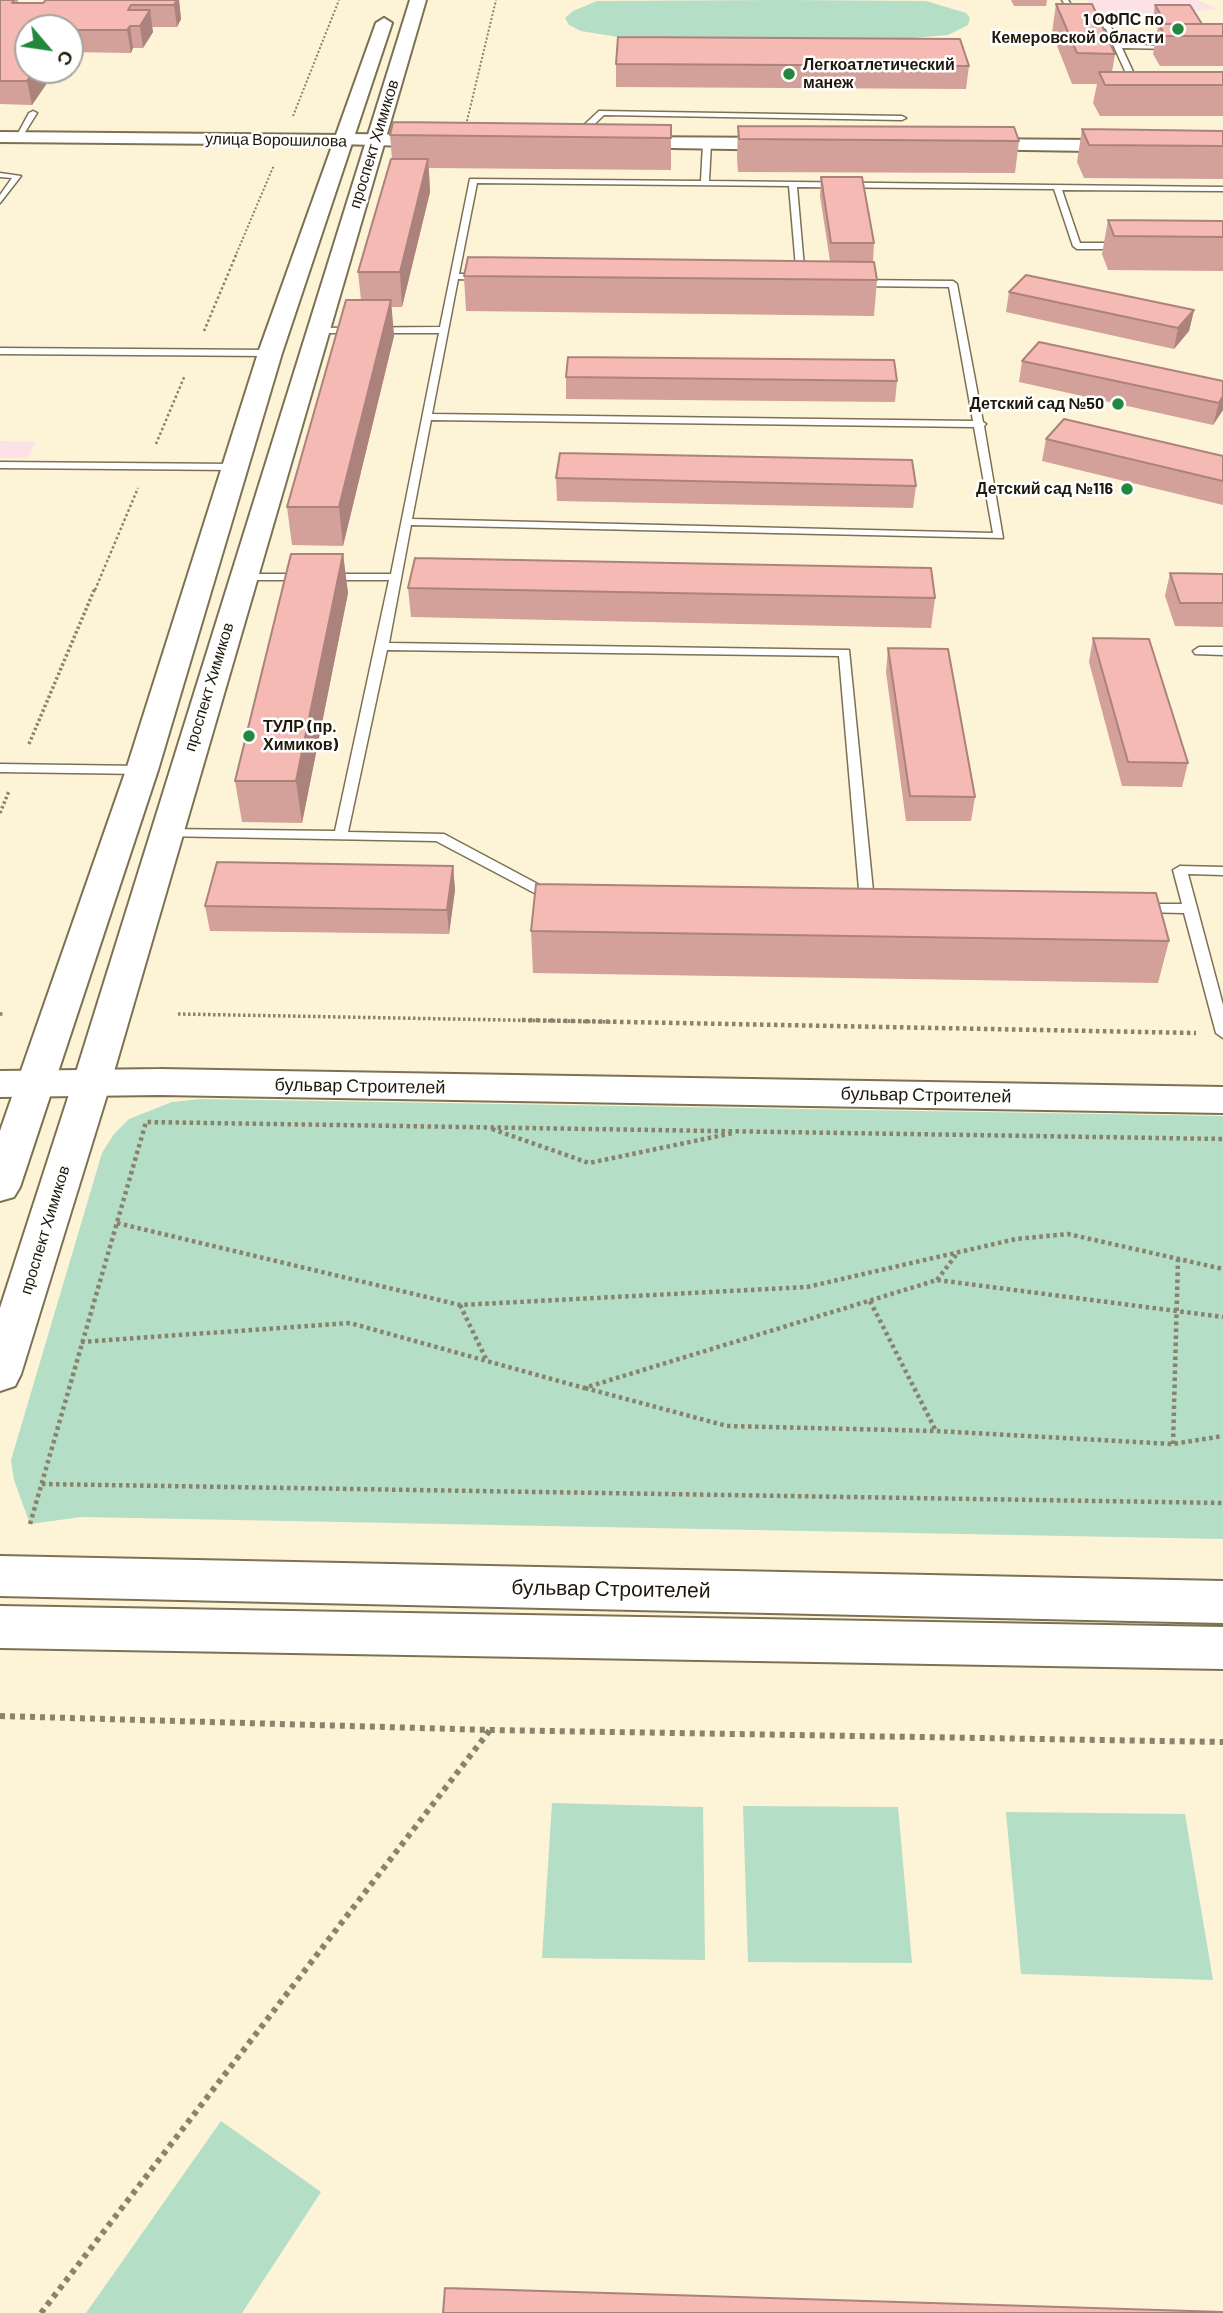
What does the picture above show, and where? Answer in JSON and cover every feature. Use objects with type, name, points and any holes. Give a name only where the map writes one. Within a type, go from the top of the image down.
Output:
[{"type":"main road","name":"проспект Химиков","points":[[0,1187],[18,1083],[142,770],[270,354],[346,140],[391,0]]},
{"type":"main road","name":"проспект Химиков","points":[[0,1374],[92,1082],[418,0]]},
{"type":"main road","name":"улица Ворошилова","points":[[346,140],[466,141]]},
{"type":"main road","points":[[564,142],[804,144]]},
{"type":"main road","points":[[944,145],[1223,148]]},
{"type":"main road","name":"бульвар Строителей","points":[[18,1083],[1223,1100]]},
{"type":"main road","name":"бульвар Строителей","points":[[0,1576],[1223,1602]]},
{"type":"main road","points":[[0,1627],[1223,1648]]},
{"type":"street","name":"улица Ворошилова","points":[[0,137],[346,140]]},
{"type":"lane","points":[[1065,0],[1069,7],[1110,28],[1140,96]]},
{"type":"lane","points":[[1118,46],[1184,47]]},
{"type":"lane","points":[[18,137],[33,113]]},
{"type":"lane","points":[[564,142],[602,113],[902,118]]},
{"type":"lane","points":[[705,183],[706,143]]},
{"type":"lane","points":[[0,175],[17,176],[0,201]]},
{"type":"lane","points":[[341,835],[396,577],[473,181],[1223,190]]},
{"type":"lane","points":[[793,184],[801,282]]},
{"type":"lane","points":[[1057,187],[1077,246],[1130,246]]},
{"type":"lane","points":[[454,276],[495,277]]},
{"type":"lane","points":[[787,282],[814,282]]},
{"type":"lane","points":[[406,522],[999,536],[981,424],[953,284],[842,282]]},
{"type":"lane","points":[[318,330],[444,330]]},
{"type":"lane","points":[[0,351],[270,354]]},
{"type":"lane","points":[[426,417],[981,424]]},
{"type":"lane","points":[[0,465],[235,467]]},
{"type":"lane","points":[[243,577],[396,577]]},
{"type":"lane","points":[[382,646],[845,653],[867,901]]},
{"type":"lane","points":[[1199,651],[1223,651]]},
{"type":"lane","points":[[0,768],[142,770]]},
{"type":"lane","points":[[165,833],[439,836],[547,894],[575,895]]},
{"type":"lane","points":[[1216,1033],[1180,870],[1223,871]]},
{"type":"lane","points":[[1125,907],[1190,909]]},
{"type":"path","points":[[292,119],[340,0]]},
{"type":"path","points":[[467,118],[496,0]]},
{"type":"path","points":[[178,1014],[1216,1033]]},
{"type":"path","points":[[30,1524],[146,1122],[1223,1139]]},
{"type":"path","points":[[487,1127],[589,1163],[741,1131]]},
{"type":"path","points":[[117,1223],[460,1305],[807,1287],[1016,1239],[1068,1234],[1223,1269]]},
{"type":"path","points":[[937,1280],[957,1254]]},
{"type":"path","points":[[1173,1444],[1178,1259]]},
{"type":"path","points":[[584,1388],[937,1280],[1223,1317]]},
{"type":"path","points":[[870,1301],[936,1432]]},
{"type":"path","points":[[460,1305],[488,1361]]},
{"type":"path","points":[[81,1342],[350,1323],[727,1426],[936,1432],[1173,1444],[1223,1436]]},
{"type":"path","points":[[42,1484],[1223,1503]]},
{"type":"path","points":[[0,1716],[489,1730],[1223,1742]]},
{"type":"path","points":[[41,2313],[489,1730]]},
{"type":"shaded area","points":[[1087,0],[1198,0],[1217,9],[1165,14],[1093,13]]},
{"type":"shaded area","points":[[0,441],[36,442],[27,458],[0,458]]},
{"type":"green space","points":[[597,1],[926,1],[966,13],[970,18],[968,25],[948,35],[900,39],[624,38],[581,31],[569,25],[565,18],[573,11]]},
{"type":"green space","points":[[201,1099],[1223,1116],[1223,1539],[81,1517],[30,1524],[14,1480],[11,1460],[102,1153],[114,1134],[129,1119],[172,1102]]},
{"type":"green space","points":[[552,1803],[703,1807],[705,1960],[542,1958]]},
{"type":"green space","points":[[743,1806],[898,1807],[912,1963],[748,1962]]},
{"type":"green space","points":[[1006,1812],[1185,1814],[1213,1980],[1021,1974]]},
{"type":"green space","points":[[221,2121],[321,2192],[242,2313],[86,2313]]},
{"type":"building","points":[[0,0],[14,0],[12,3],[43,3],[46,0],[177,0],[174,5],[131,5],[128,10],[150,10],[140,26],[130,26],[127,30],[84,30],[84,14],[14,14],[14,81],[0,81]]},
{"type":"building","points":[[1056,4],[1092,4],[1115,54],[1077,53]]},
{"type":"building","points":[[1155,5],[1190,5],[1202,24],[1166,24]]},
{"type":"building","points":[[1159,24],[1223,24],[1223,36],[1165,36]]},
{"type":"building","points":[[618,37],[960,39],[969,66],[616,64]]},
{"type":"building","points":[[1099,72],[1223,72],[1223,85],[1105,85]]},
{"type":"building","points":[[393,122],[671,125],[671,138],[390,135]]},
{"type":"building","points":[[738,126],[1014,127],[1019,141],[739,139]]},
{"type":"building","points":[[1082,129],[1223,131],[1223,146],[1089,145]]},
{"type":"building","points":[[391,159],[428,159],[400,272],[358,272]]},
{"type":"building","points":[[821,177],[862,177],[874,243],[831,243]]},
{"type":"building","points":[[1108,220],[1223,221],[1223,237],[1114,236]]},
{"type":"building","points":[[468,257],[874,262],[877,280],[464,276]]},
{"type":"building","points":[[1026,275],[1194,310],[1178,328],[1009,292]]},
{"type":"building","points":[[346,300],[391,300],[339,507],[287,507]]},
{"type":"building","points":[[1039,342],[1223,381],[1223,396],[1219,403],[1022,361]]},
{"type":"building","points":[[568,357],[894,360],[897,381],[566,377]]},
{"type":"building","points":[[1064,419],[1223,456],[1223,481],[1046,439]]},
{"type":"building","points":[[560,453],[912,460],[916,486],[556,478]]},
{"type":"building","points":[[291,554],[343,554],[296,781],[235,781]]},
{"type":"building","points":[[415,558],[931,568],[935,598],[408,588]]},
{"type":"building","points":[[1170,573],[1223,574],[1223,603],[1180,603]]},
{"type":"building","points":[[1093,638],[1149,639],[1188,763],[1128,762]]},
{"type":"building","points":[[888,648],[948,649],[975,797],[910,796]]},
{"type":"building","points":[[217,862],[453,866],[447,910],[205,906]]},
{"type":"building","points":[[536,884],[1156,893],[1169,941],[531,931]]},
{"type":"building","points":[[445,2288],[1223,2312],[1223,2313],[443,2313]]},
{"type":"place","name":"1 ОФПС по Кемеровской области","points":[[1178,29]]},
{"type":"place","name":"Легкоатлетический манеж","points":[[789,74]]},
{"type":"place","name":"Детский сад №50","points":[[1118,404]]},
{"type":"place","name":"Детский сад №116","points":[[1127,489]]},
{"type":"place","name":"ТУЛР (пр. Химиков)","points":[[249,736]]}]
